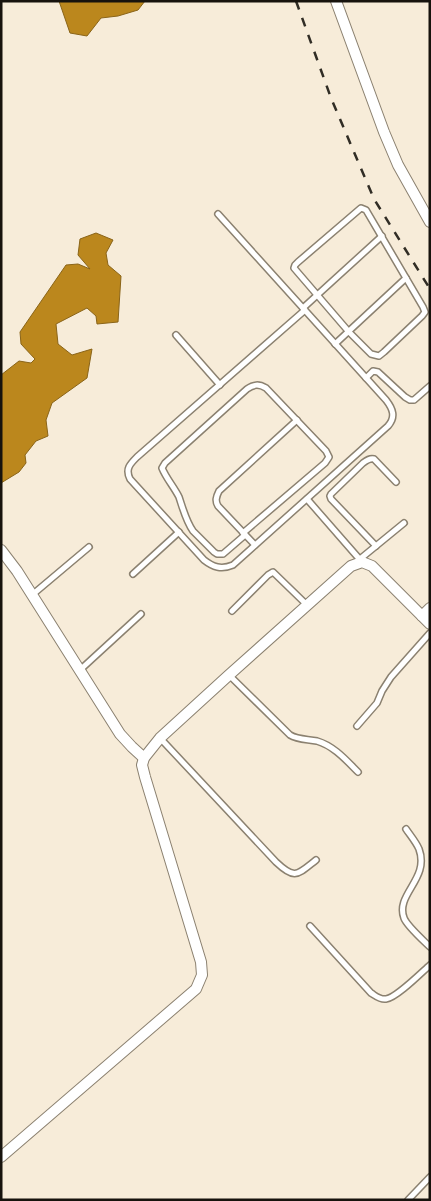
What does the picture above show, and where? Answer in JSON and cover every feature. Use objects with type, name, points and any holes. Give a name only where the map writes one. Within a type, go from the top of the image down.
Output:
[{"type":"street","points":[[336,1],[398,165],[430,222]]},
{"type":"street","points":[[1,550],[17,571],[120,734],[144,758]]},
{"type":"street","points":[[1,1158],[196,989],[202,975],[201,962],[142,765],[144,758],[160,738],[351,566],[361,560],[372,566],[426,612],[430,624]]},
{"type":"lane","points":[[361,208],[366,210],[382,236],[423,307],[424,313],[384,352],[379,356],[374,356],[349,332],[295,270],[295,265],[361,208]]},
{"type":"lane","points":[[218,214],[304,309],[336,344],[386,400],[392,409],[393,418],[391,422],[233,565],[226,568],[217,568],[204,560],[130,479],[127,469],[137,457],[304,309],[317,294],[382,236]]},
{"type":"lane","points":[[336,344],[406,278]]},
{"type":"lane","points":[[176,335],[220,384]]},
{"type":"lane","points":[[366,378],[373,371],[378,372],[410,400],[414,400],[430,386]]},
{"type":"lane","points":[[252,385],[262,385],[266,388],[297,420],[326,451],[329,455],[328,459],[222,554],[217,554],[190,528],[178,496],[163,470],[163,465],[252,385]]},
{"type":"lane","points":[[255,546],[218,506],[216,497],[219,492],[297,420]]},
{"type":"lane","points":[[376,546],[331,500],[331,494],[368,459],[372,458],[396,482]]},
{"type":"lane","points":[[307,499],[361,560],[404,523]]},
{"type":"lane","points":[[133,574],[179,532]]},
{"type":"lane","points":[[32,595],[88,547]]},
{"type":"lane","points":[[232,611],[273,572],[307,605]]},
{"type":"lane","points":[[80,670],[141,614]]},
{"type":"lane","points":[[357,726],[377,703],[391,677],[430,633]]},
{"type":"lane","points":[[229,675],[290,735],[294,738],[324,744],[339,753],[358,772]]},
{"type":"lane","points":[[160,738],[286,872],[299,873],[316,860]]},
{"type":"lane","points":[[406,829],[419,849],[421,867],[416,880],[405,898],[402,910],[405,920],[428,943]]},
{"type":"lane","points":[[310,926],[371,993],[379,998],[386,999],[395,996],[430,965]]},
{"type":"lane","points":[[408,1200],[430,1177]]},
{"type":"shaded area","points":[[59,1],[145,1],[138,10],[118,16],[101,18],[87,36],[70,33]]},
{"type":"shaded area","points":[[96,233],[113,240],[106,253],[108,265],[121,276],[118,322],[97,324],[96,316],[87,308],[56,324],[58,344],[72,355],[92,349],[87,378],[52,403],[46,420],[48,436],[36,441],[25,455],[26,463],[19,472],[1,483],[1,375],[19,361],[31,363],[35,359],[21,344],[20,332],[66,265],[78,264],[90,269],[78,255],[80,239]]},
{"type":"railway","points":[[296,1],[331,98],[374,199],[430,289]]}]
